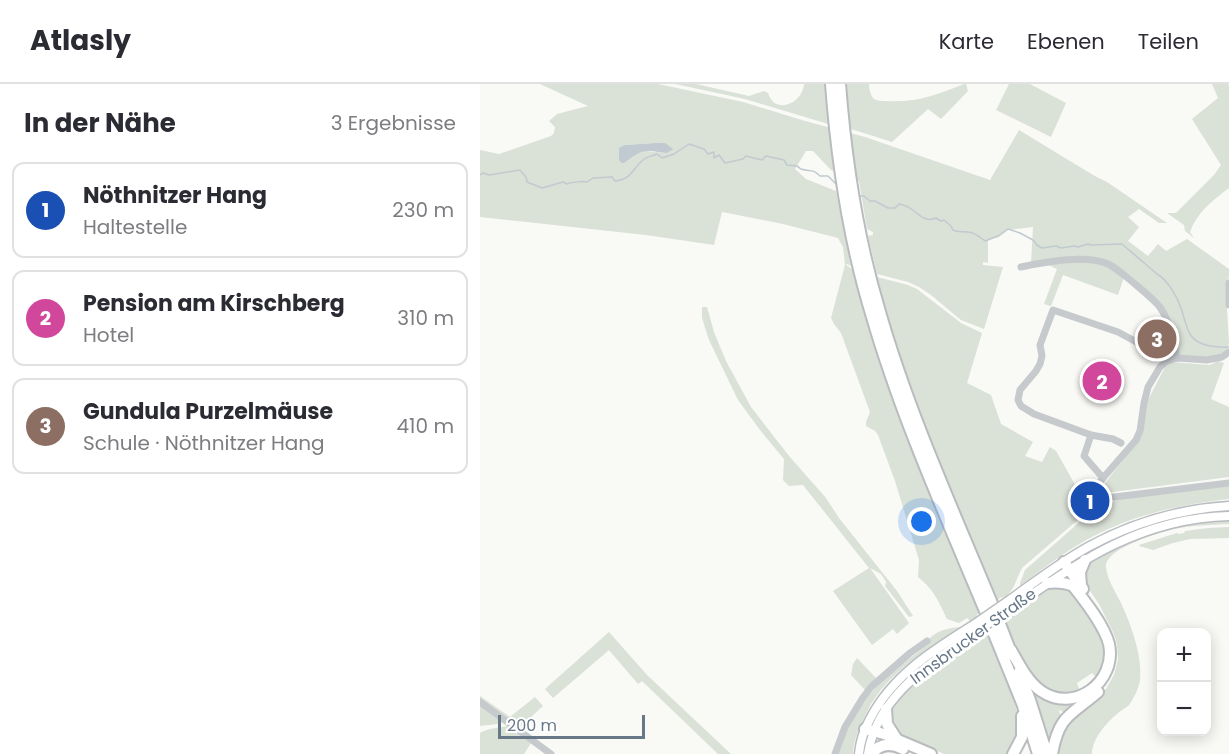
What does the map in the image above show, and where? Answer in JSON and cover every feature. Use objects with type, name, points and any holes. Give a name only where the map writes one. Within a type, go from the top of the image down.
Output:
[{"type":"highway","points":[[831,84],[869,289],[989,608]]},
{"type":"highway","points":[[838,115],[840,84]]},
{"type":"highway","points":[[1070,566],[1080,572],[1077,586]]},
{"type":"highway","points":[[1038,754],[996,627],[1024,672],[1036,687],[1047,694],[1067,698],[1081,695],[1094,688],[1104,676],[1110,650],[1099,623],[1077,586],[1070,566]]},
{"type":"highway","points":[[1047,583],[1058,582],[1077,586],[1096,608],[1112,635],[1115,645],[1115,664],[1108,681],[1102,690],[1065,718],[1059,726],[1050,754]]},
{"type":"highway","points":[[1011,651],[1050,754]]},
{"type":"highway","points":[[1012,754],[1022,737],[1022,704]]},
{"type":"highway","points":[[886,709],[887,724],[894,741],[915,754]]},
{"type":"highway","points":[[870,732],[932,754]]},
{"type":"highway","points":[[870,754],[894,741]]},
{"type":"main road","points":[[1070,566],[1086,548],[1144,522],[1186,511],[1229,506]]},
{"type":"main road","points":[[1012,603],[1070,566],[1154,528],[1194,519],[1229,516]]},
{"type":"main road","name":"Innsbrucker Straße","points":[[859,754],[859,746],[894,698],[913,678],[973,630],[1070,566]]},
{"type":"main road","name":"Innsbrucker Straße","points":[[870,754],[870,732],[878,705],[885,695],[911,667],[939,647],[973,630]]},
{"type":"street","points":[[1021,267],[1086,259],[1109,265],[1158,304],[1173,340],[1177,358]]},
{"type":"street","points":[[1229,283],[1229,305]]},
{"type":"street","points":[[1121,443],[1113,439],[1091,435],[1021,406],[1018,400],[1020,390],[1040,364],[1042,356],[1040,345],[1053,310],[1118,332],[1167,361]]},
{"type":"street","points":[[1229,352],[1222,357],[1207,360],[1177,358],[1167,361],[1160,367],[1148,387],[1140,431],[1136,440],[1103,478],[1095,494],[1098,499],[1229,483]]},
{"type":"street","points":[[1091,435],[1084,456],[1103,478]]},
{"type":"street","points":[[835,754],[845,727],[871,687],[927,641]]},
{"type":"street","points":[[480,702],[551,754]]},
{"type":"shaded area","points":[[540,84],[658,84],[743,102],[865,137],[990,180],[1019,130],[1107,182],[1167,223],[1159,223],[1139,209],[1128,217],[1139,227],[1128,241],[1148,256],[1158,244],[1166,251],[1187,239],[1229,269],[1226,293],[1229,343],[1227,351],[1209,356],[1179,356],[1164,311],[1119,269],[1096,259],[1031,264],[1033,227],[1008,230],[999,237],[988,240],[988,263],[983,262],[983,265],[1003,267],[984,329],[961,320],[919,287],[877,274],[868,236],[873,235],[873,232],[867,229],[859,181],[831,170],[813,151],[806,151],[795,169],[806,179],[836,191],[851,266],[846,265],[852,269],[887,381],[979,612],[970,621],[967,618],[959,623],[947,619],[935,596],[918,577],[919,560],[895,481],[878,435],[866,426],[870,412],[841,333],[831,318],[845,265],[843,247],[838,238],[722,212],[714,245],[646,235],[480,217],[480,150],[499,154],[551,136],[555,127],[549,121],[557,114],[588,106]],"holes":[[[665,143],[667,153],[640,150],[625,145]]]},
{"type":"shaded area","points":[[675,84],[696,84],[749,96],[764,91],[776,104],[782,105],[799,97],[804,84],[825,84],[828,124],[745,99]]},
{"type":"shaded area","points":[[845,84],[869,84],[873,98],[883,101],[917,99],[964,84],[968,91],[941,119],[928,109],[892,142],[851,129]]},
{"type":"shaded area","points":[[1009,84],[1030,84],[1066,103],[1051,137],[996,110]]},
{"type":"shaded area","points":[[1212,84],[1228,84],[1229,86],[1229,188],[1201,212],[1190,232],[1194,238],[1185,231],[1184,225],[1167,213],[1176,213],[1221,165],[1192,119],[1218,98]]},
{"type":"shaded area","points":[[665,143],[673,149],[667,153],[644,151],[624,163],[619,160],[619,148],[625,145]]},
{"type":"shaded area","points":[[1086,261],[1105,265],[1124,277],[1118,295],[1063,275],[1051,306],[1044,304],[1057,269],[1046,264]]},
{"type":"shaded area","points":[[877,277],[917,289],[961,323],[982,333],[967,383],[991,395],[1001,424],[1033,442],[1025,456],[1042,462],[1050,447],[1056,451],[1082,497],[1085,499],[1088,496],[1094,506],[1023,567],[1012,590],[997,601],[921,417],[880,295]]},
{"type":"shaded area","points":[[702,307],[707,307],[726,361],[751,407],[789,456],[826,498],[839,518],[897,591],[913,616],[909,617],[885,586],[886,582],[881,574],[870,568],[909,623],[897,634],[893,629],[872,645],[833,591],[869,568],[803,485],[789,486],[783,480],[784,459],[738,400],[709,340],[702,318]]},
{"type":"shaded area","points":[[1218,361],[1224,363],[1211,399],[1229,407],[1229,477],[1105,493],[1102,491],[1102,487],[1141,437],[1148,400],[1164,369],[1171,362],[1210,365]]},
{"type":"shaded area","points":[[1229,486],[1229,499],[1169,509],[1112,527],[1076,546],[1020,586],[1025,570],[1102,505],[1121,499]]},
{"type":"shaded area","points":[[1229,520],[1229,524],[1188,527],[1157,534],[1134,542],[1108,560],[1106,567],[1108,576],[1128,619],[1138,650],[1139,683],[1129,705],[1113,717],[1100,732],[1094,743],[1092,754],[1057,754],[1063,727],[1106,689],[1114,675],[1118,660],[1114,634],[1099,604],[1086,585],[1085,573],[1091,559],[1152,532],[1199,522]]},
{"type":"shaded area","points":[[1229,527],[1229,538],[1190,539],[1153,550],[1139,546],[1185,531]]},
{"type":"shaded area","points":[[1072,580],[1098,616],[1108,636]]},
{"type":"shaded area","points":[[1057,586],[1070,590],[1076,596],[1101,631],[1107,647],[1107,662],[1103,674],[1085,691],[1073,695],[1060,695],[1047,691],[1035,683],[1021,662],[1005,620],[1031,599]],"holes":[[[1092,673],[1097,678],[1087,687],[1080,691],[1077,683]]]},
{"type":"shaded area","points":[[960,627],[891,679],[869,707],[857,736],[853,754],[837,754],[855,716],[880,683],[927,645],[927,641],[935,634],[945,629]]},
{"type":"shaded area","points":[[609,632],[647,675],[731,754],[718,754],[642,681],[638,684],[609,650],[553,698],[545,689]]},
{"type":"shaded area","points":[[987,633],[1017,710],[1019,733],[1009,754],[944,754],[895,731],[889,715],[908,688],[934,667]]},
{"type":"shaded area","points":[[857,658],[876,678],[865,690],[851,675]]},
{"type":"shaded area","points":[[1105,679],[1095,692],[1067,713],[1059,711],[1062,717],[1050,744],[1029,683],[1042,693],[1056,699],[1071,700],[1097,689]]},
{"type":"shaded area","points":[[480,696],[510,717],[535,697],[543,706],[519,728],[480,699]]},
{"type":"shaded area","points":[[480,705],[502,722],[480,726]]},
{"type":"shaded area","points":[[507,726],[531,743],[524,754],[480,754],[480,733]]},
{"type":"waterway","points":[[480,175],[520,170],[527,182],[542,188],[563,182],[567,184],[587,182],[593,178],[612,177],[615,181],[628,176],[646,158],[657,154],[662,158],[674,154],[689,144],[704,149],[708,154],[714,152],[714,158],[719,155],[725,163],[743,159],[746,156],[762,160],[766,156],[784,160],[787,165],[813,171],[820,176],[828,176],[837,185]]},
{"type":"waterway","points":[[859,196],[864,196],[888,208],[895,208],[899,204],[905,205],[926,219],[944,220],[953,230],[972,233],[985,241],[1008,229],[1033,240],[1042,248],[1122,244],[1168,284],[1175,294],[1189,333],[1196,341],[1210,346],[1229,347]]},
{"type":"place","name":"Gundula Purzelmäuse","points":[[1157,339]]},
{"type":"place","name":"Pension am Kirschberg","points":[[1102,381]]},
{"type":"place","name":"Nöthnitzer Hang","points":[[1090,501]]}]
